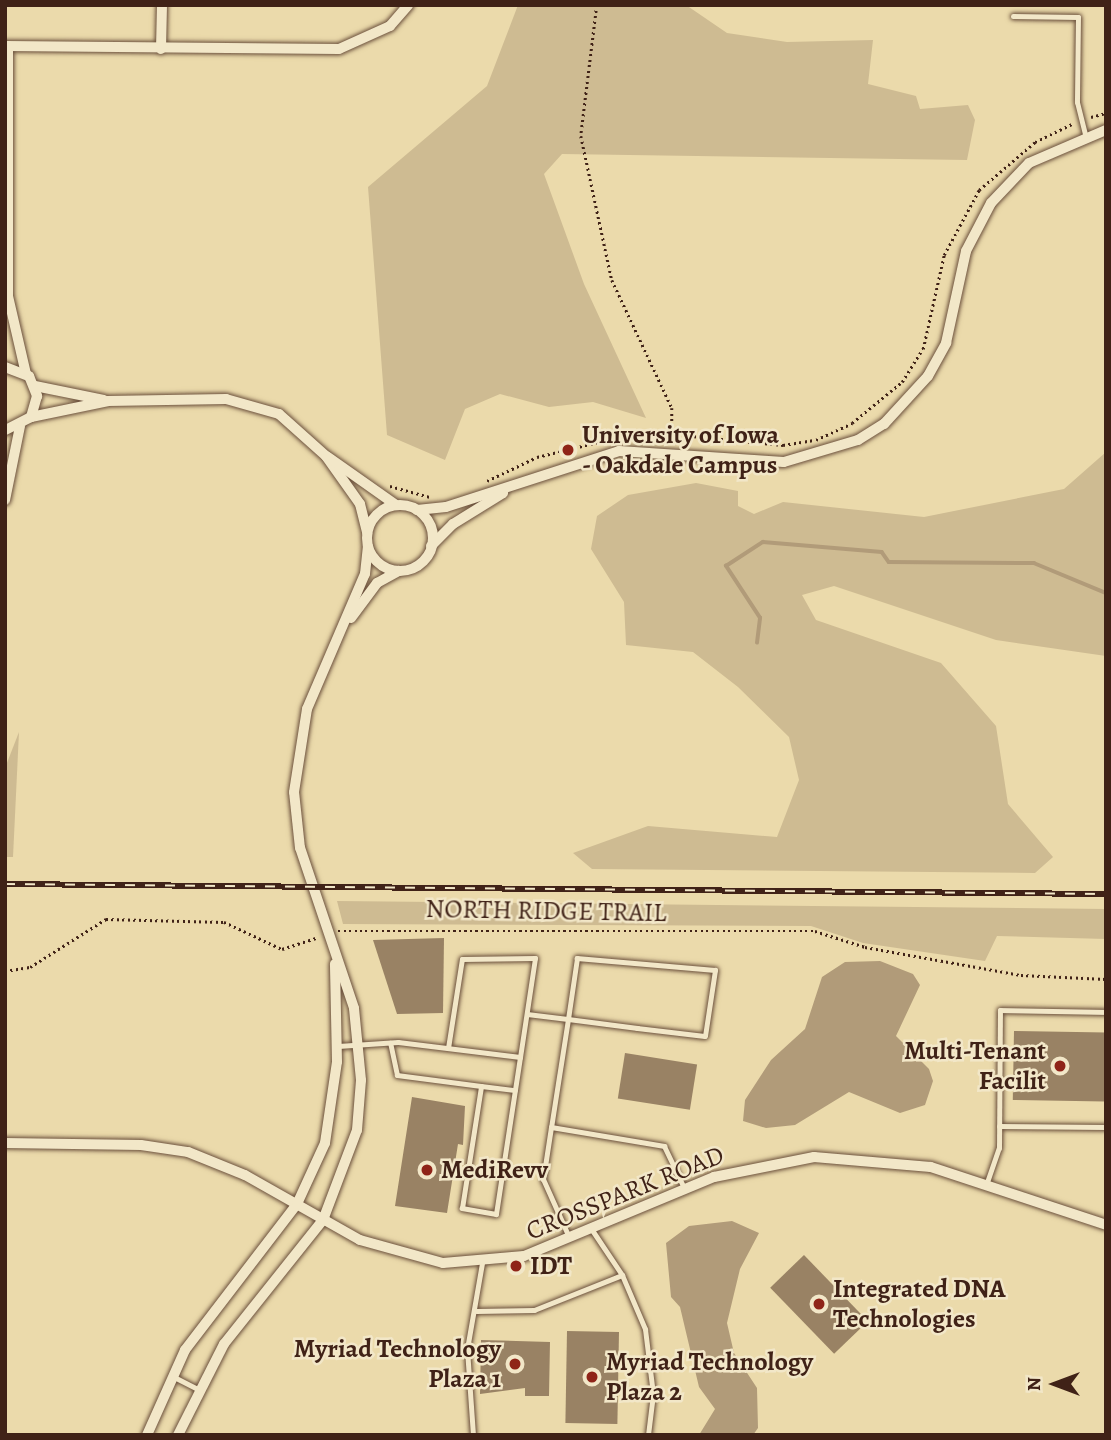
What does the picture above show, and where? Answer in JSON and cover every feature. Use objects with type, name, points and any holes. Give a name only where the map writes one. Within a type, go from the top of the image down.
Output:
[{"type":"street","points":[[161,49],[162,5]]},
{"type":"street","points":[[108,401],[35,386],[26,374],[7,301],[6,46],[339,49],[390,26],[408,5]]},
{"type":"street","points":[[5,430],[20,426],[31,417],[108,401],[226,399],[279,414],[326,456],[396,505],[417,510],[515,485],[619,451],[680,451],[758,462],[810,458],[884,425],[929,376],[946,343],[966,251],[991,203],[1029,163],[1085,134],[1106,130]]},
{"type":"street","points":[[5,367],[26,374]]},
{"type":"street","points":[[31,417],[35,386]]},
{"type":"street","points":[[5,500],[20,426]]},
{"type":"street","points":[[178,1435],[198,1389],[224,1344],[323,1220],[357,1130],[359,1044],[347,985],[334,958],[300,848],[294,792],[307,709],[365,574],[368,546],[360,504],[326,456]]},
{"type":"street","points":[[346,623],[377,583],[401,570],[418,566],[431,547],[453,524],[515,485]]},
{"type":"street","points":[[367,533],[377,514],[396,505]]},
{"type":"street","points":[[417,510],[430,527],[431,547]]},
{"type":"street","points":[[368,546],[377,562],[401,570]]},
{"type":"street","points":[[147,1435],[171,1376],[201,1323],[297,1205],[324,1143],[338,1046],[334,958]]},
{"type":"street","name":"CROSSPARK ROAD","points":[[5,1143],[141,1144],[188,1152],[323,1220],[403,1254],[482,1263],[570,1240],[685,1190],[754,1166],[843,1157],[930,1167],[1106,1225]]},
{"type":"lane","points":[[1013,16],[1078,17],[1081,121],[1085,134]]},
{"type":"lane","points":[[448,1048],[462,959],[535,958],[496,1214],[462,1208],[481,1086]]},
{"type":"lane","points":[[527,1014],[568,1019],[705,1036],[715,970],[577,958],[568,1019],[543,1178],[570,1240]]},
{"type":"lane","points":[[986,1185],[999,1126],[1000,1010],[1106,1012]]},
{"type":"lane","points":[[390,1043],[397,1075],[515,1090]]},
{"type":"lane","points":[[338,1046],[390,1043],[520,1057]]},
{"type":"lane","points":[[999,1126],[1106,1127]]},
{"type":"lane","points":[[551,1127],[664,1146],[685,1190]]},
{"type":"lane","points":[[592,1230],[622,1275],[650,1357],[648,1435]]},
{"type":"lane","points":[[473,1435],[467,1349],[476,1311],[482,1263]]},
{"type":"lane","points":[[476,1311],[534,1310],[622,1275]]},
{"type":"lane","points":[[171,1376],[198,1389]]},
{"type":"path","points":[[597,5],[581,136],[615,289],[672,408],[673,434]]},
{"type":"path","points":[[483,483],[572,446],[673,434],[783,445],[816,440],[881,403],[923,349],[944,255],[979,190],[1035,142],[1106,113]]},
{"type":"path","points":[[375,490],[381,481],[407,493],[443,496]]},
{"type":"path","name":"NORTH RIDGE TRAIL","points":[[5,971],[30,967],[106,919],[223,922],[282,949],[355,926],[779,929],[1021,975],[1106,979]]},
{"type":"shaded area","points":[[518,5],[686,5],[727,33],[787,42],[873,40],[868,84],[916,96],[920,109],[968,105],[975,120],[967,160],[562,154],[544,174],[584,284],[646,418],[593,402],[549,407],[500,394],[465,409],[445,460],[387,435],[368,187],[487,86]]},
{"type":"shaded area","points":[[1106,452],[1106,656],[996,640],[834,586],[802,595],[816,620],[941,663],[996,726],[1008,804],[1053,857],[1035,873],[592,869],[573,853],[648,826],[777,837],[799,780],[789,737],[738,687],[693,652],[626,645],[624,602],[591,549],[597,516],[628,495],[696,483],[738,491],[738,506],[754,514],[783,502],[924,517],[1064,489]]},
{"type":"shaded area","points":[[19,732],[13,857],[5,857],[5,768]]},
{"type":"shaded area","points":[[337,901],[1106,909],[1106,939],[997,936],[985,961],[863,943],[811,926],[343,924]]},
{"type":"shaded area","points":[[880,961],[913,974],[920,985],[896,1036],[929,1069],[933,1081],[925,1105],[900,1113],[849,1092],[795,1125],[766,1128],[743,1121],[745,1100],[771,1060],[805,1029],[822,977],[845,962]]},
{"type":"shaded area","points":[[732,1221],[759,1233],[740,1269],[727,1323],[734,1353],[757,1388],[758,1428],[753,1435],[699,1435],[715,1409],[699,1387],[680,1307],[671,1297],[666,1243],[689,1226]]},
{"type":"building","points":[[444,938],[443,1013],[397,1014],[373,940]]},
{"type":"building","name":"Multi-Tenant Facilit","points":[[1014,1031],[1106,1033],[1105,1102],[1013,1100]]},
{"type":"building","points":[[625,1053],[697,1064],[690,1110],[618,1098]]},
{"type":"building","name":"MediRevv","points":[[412,1097],[465,1106],[463,1145],[458,1144],[447,1213],[395,1206]]},
{"type":"building","name":"Integrated DNA Technologies","points":[[804,1255],[868,1321],[834,1354],[770,1288]]},
{"type":"building","name":"Myriad Technology Plaza 2","points":[[567,1331],[619,1332],[617,1424],[565,1423]]},
{"type":"building","name":"Myriad Technology Plaza 1","points":[[481,1340],[550,1342],[549,1396],[525,1396],[525,1388],[480,1394]]},
{"type":"waterway","points":[[757,643],[760,618],[726,566],[763,542],[882,552],[889,562],[1034,563],[1106,593]]},
{"type":"railway","points":[[5,884],[1106,894]]},
{"type":"place","name":"University of Iowa - Oakdale Campus","points":[[568,450]]},
{"type":"place","name":"Multi-Tenant Facilit","points":[[1060,1066]]},
{"type":"place","name":"MediRevv","points":[[427,1170]]},
{"type":"place","name":"IDT","points":[[516,1266]]},
{"type":"place","name":"Integrated DNA Technologies","points":[[819,1304]]},
{"type":"place","name":"Myriad Technology Plaza 1","points":[[515,1364]]},
{"type":"place","name":"Myriad Technology Plaza 2","points":[[592,1377]]}]
